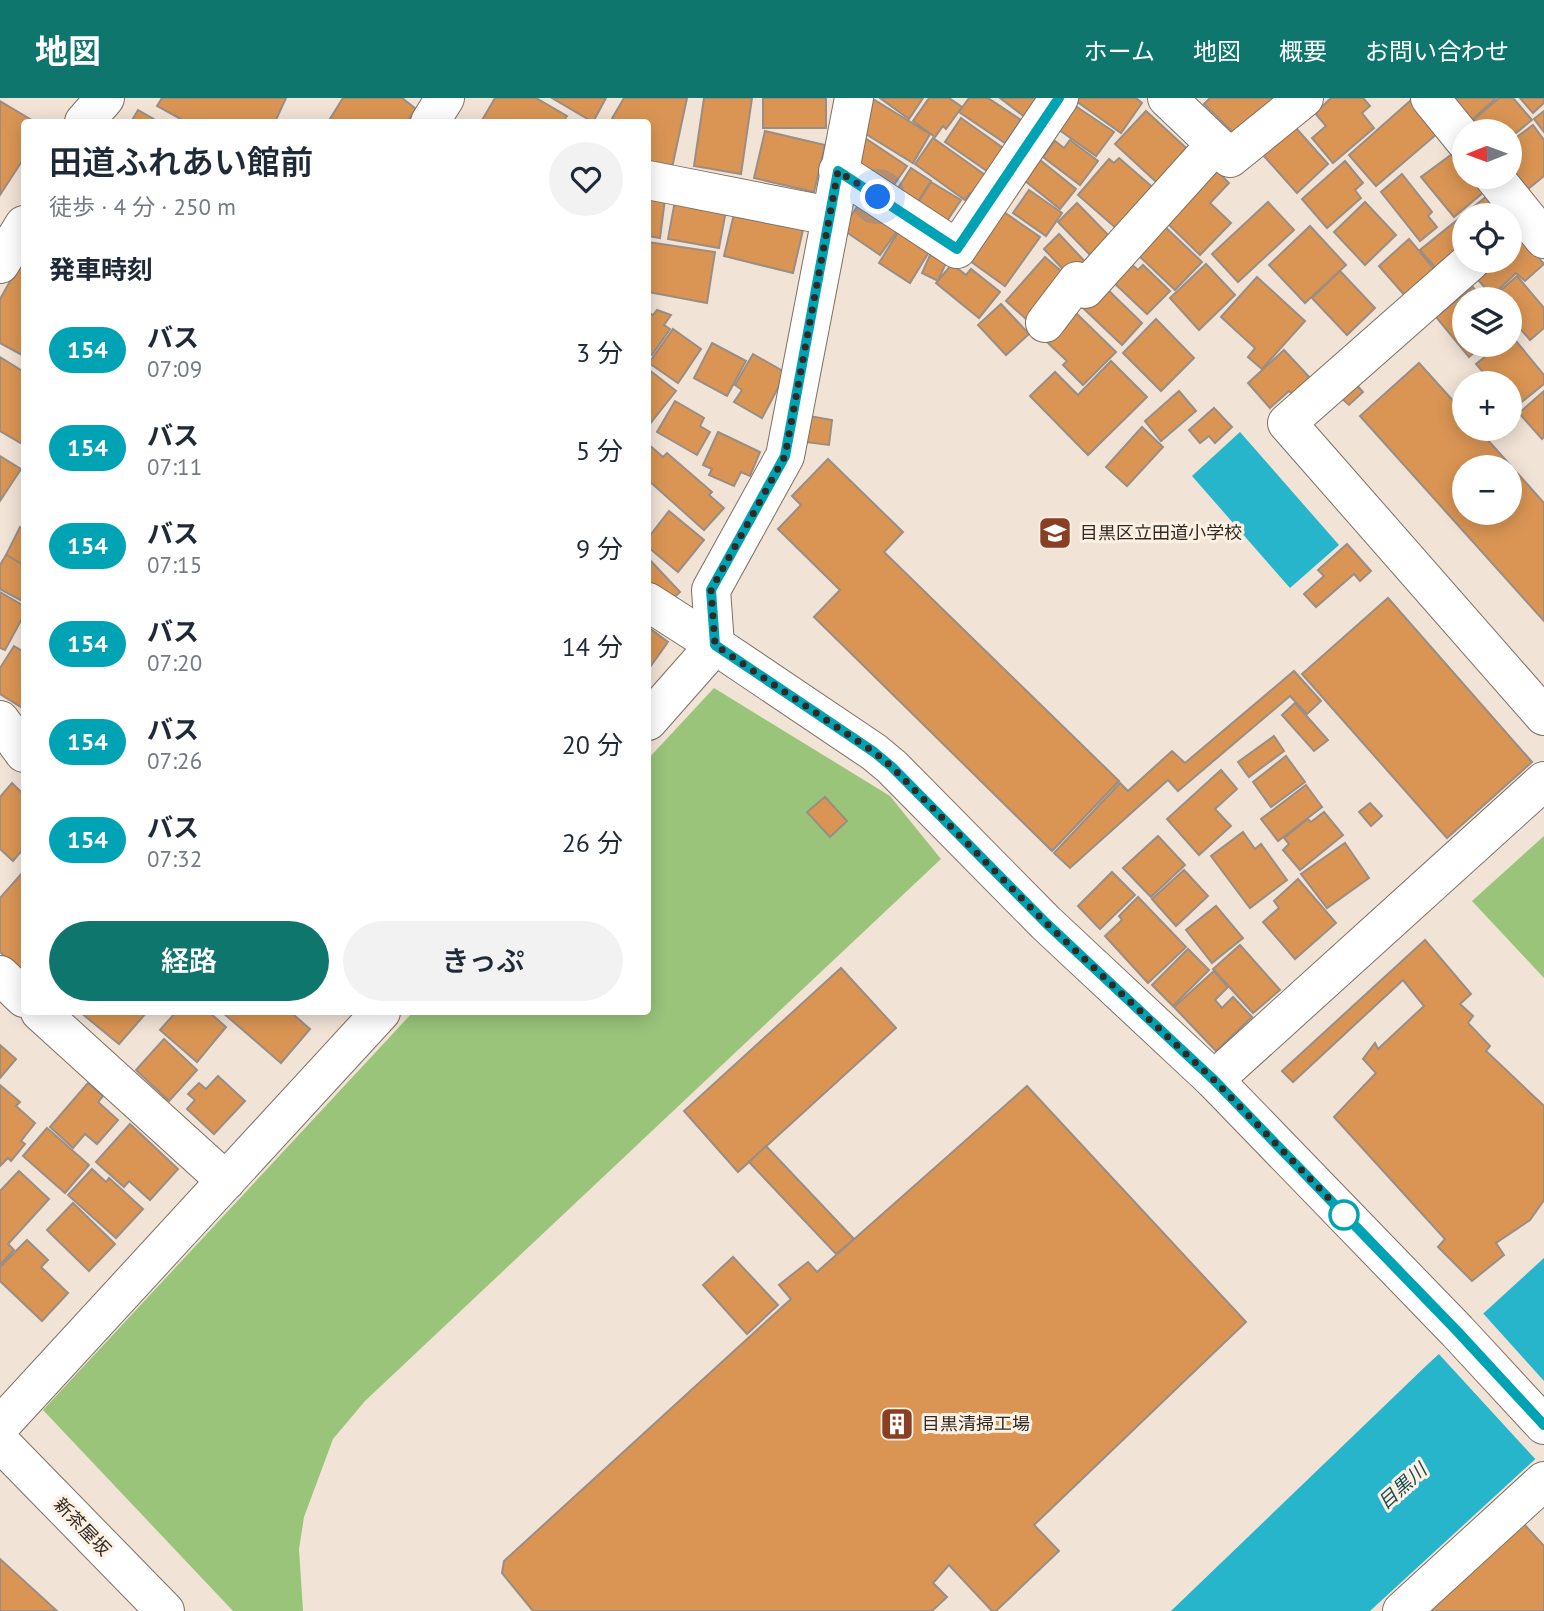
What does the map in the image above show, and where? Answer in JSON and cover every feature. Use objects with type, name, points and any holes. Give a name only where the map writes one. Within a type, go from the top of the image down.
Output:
[{"type":"street","points":[[87,119],[105,98]]},
{"type":"street","points":[[432,119],[444,98]]},
{"type":"street","points":[[651,718],[715,645],[711,590],[785,456],[854,98]]},
{"type":"street","points":[[838,171],[957,249],[1059,98]]},
{"type":"street","points":[[1167,98],[1230,158],[1304,98]]},
{"type":"street","points":[[1430,98],[1452,125]]},
{"type":"street","points":[[1045,323],[1077,281],[1086,289],[1215,145]]},
{"type":"street","points":[[651,181],[830,216]]},
{"type":"street","points":[[1504,189],[1531,220]]},
{"type":"street","points":[[0,264],[21,230]]},
{"type":"street","points":[[1457,273],[1287,423],[1544,716]]},
{"type":"street","points":[[651,604],[874,752],[892,767],[1046,923],[1214,1080],[1457,1331],[1544,1425]]},
{"type":"street","points":[[0,720],[21,749]]},
{"type":"street","points":[[1214,1080],[1544,781]]},
{"type":"street","points":[[0,975],[21,995]]},
{"type":"street","points":[[43,1015],[226,1181]]},
{"type":"street","points":[[0,1426],[378,1015]]},
{"type":"street","name":"新茶屋坂","points":[[0,1442],[165,1611]]},
{"type":"street","points":[[1402,1611],[1544,1480]]},
{"type":"green space","points":[[714,688],[890,796],[941,859],[365,1401],[333,1439],[304,1517],[299,1549],[303,1611],[233,1611],[43,1410],[410,1015],[651,1015],[651,756]]},
{"type":"green space","points":[[1544,836],[1544,978],[1472,901]]},
{"type":"water","points":[[1240,432],[1339,545],[1290,588],[1192,476]]},
{"type":"water","name":"目黒川","points":[[1544,1258],[1544,1451],[1370,1611],[1171,1611],[1428,1364]]},
{"type":"pier","points":[[1481,1311],[1544,1381],[1544,1456],[1538,1462],[1437,1352]]},
{"type":"building","points":[[162,98],[286,98],[276,119],[181,119],[157,106]]},
{"type":"building","points":[[343,98],[402,98],[416,109],[409,119],[330,119]]},
{"type":"building","points":[[495,98],[536,98],[567,116],[565,119],[483,119]]},
{"type":"building","points":[[552,98],[606,98],[595,119],[588,119]]},
{"type":"building","points":[[624,98],[687,98],[672,168],[651,162],[651,119],[612,119]]},
{"type":"building","points":[[704,98],[752,98],[741,174],[694,166]]},
{"type":"building","points":[[763,98],[826,98],[826,128],[763,128]]},
{"type":"building","points":[[880,98],[923,98],[909,119]]},
{"type":"building","points":[[929,98],[949,98],[962,107],[946,129],[943,126],[935,137],[913,121]]},
{"type":"building","points":[[969,98],[988,98],[1021,120],[1005,143],[959,112]]},
{"type":"building","points":[[1000,98],[1040,98],[1026,118]]},
{"type":"building","points":[[1078,98],[1136,98],[1142,103],[1121,133],[1076,101]]},
{"type":"building","points":[[1210,98],[1280,98],[1241,140],[1204,104]]},
{"type":"building","points":[[1331,98],[1363,98],[1370,106],[1362,113],[1374,128],[1333,163],[1312,138],[1326,126],[1315,113]]},
{"type":"building","points":[[1449,98],[1496,98],[1473,119],[1467,119]]},
{"type":"building","points":[[1499,98],[1513,98],[1532,120],[1522,128],[1522,119],[1474,119]]},
{"type":"building","points":[[1520,98],[1544,98],[1544,103],[1533,113]]},
{"type":"building","points":[[873,99],[930,134],[913,163],[856,128]]},
{"type":"building","points":[[0,101],[30,119],[21,119],[21,163],[0,195]]},
{"type":"building","points":[[1410,101],[1438,133],[1376,186],[1349,155]]},
{"type":"building","points":[[1074,105],[1114,132],[1096,156],[1058,129]]},
{"type":"building","points":[[138,110],[154,119],[133,119]]},
{"type":"building","points":[[1146,111],[1195,156],[1165,190],[1115,144]]},
{"type":"building","points":[[1544,111],[1544,132],[1534,119]]},
{"type":"building","points":[[961,118],[1006,150],[990,173],[945,142]]},
{"type":"building","points":[[1533,125],[1544,140],[1544,176],[1528,189],[1522,182],[1522,133]]},
{"type":"building","points":[[1295,127],[1328,164],[1297,193],[1263,155]]},
{"type":"building","points":[[765,131],[825,145],[814,192],[754,178]]},
{"type":"building","points":[[859,134],[907,166],[889,192],[855,162]]},
{"type":"building","points":[[933,138],[988,177],[974,197],[970,193],[965,200],[915,164]]},
{"type":"building","points":[[1070,140],[1098,161],[1080,185],[1043,157],[1055,141],[1064,148]]},
{"type":"building","points":[[1452,154],[1452,189],[1485,191],[1471,203],[1452,203],[1452,215],[1421,177]]},
{"type":"building","points":[[1119,158],[1158,192],[1117,229],[1078,195],[1109,159],[1114,163]]},
{"type":"building","points":[[1040,160],[1076,189],[1060,209],[1024,180]]},
{"type":"building","points":[[1345,161],[1363,183],[1355,190],[1361,198],[1327,228],[1302,199]]},
{"type":"building","points":[[1213,167],[1229,183],[1210,203],[1231,223],[1200,255],[1163,219]]},
{"type":"building","points":[[911,168],[931,181],[915,206],[895,193]]},
{"type":"building","points":[[1402,174],[1432,212],[1428,216],[1437,227],[1420,241],[1381,192]]},
{"type":"building","points":[[931,182],[961,200],[945,224],[916,206]]},
{"type":"building","points":[[651,189],[666,191],[660,238],[651,236]]},
{"type":"building","points":[[1029,190],[1062,213],[1046,236],[1013,213]]},
{"type":"building","points":[[676,195],[727,205],[719,248],[668,239]]},
{"type":"building","points":[[1487,196],[1492,203],[1478,203]]},
{"type":"building","points":[[1268,202],[1294,230],[1238,282],[1212,254]]},
{"type":"building","points":[[1365,202],[1396,235],[1365,265],[1334,232]]},
{"type":"building","points":[[1077,203],[1116,243],[1097,262],[1058,222]]},
{"type":"building","points":[[859,204],[897,231],[880,255],[842,229]]},
{"type":"building","points":[[1001,210],[1040,237],[1005,286],[966,258]]},
{"type":"building","points":[[734,214],[803,230],[793,273],[724,256]]},
{"type":"building","points":[[1162,224],[1202,262],[1175,290],[1135,252]]},
{"type":"building","points":[[1452,224],[1452,262],[1439,272],[1420,250]]},
{"type":"building","points":[[1310,226],[1346,265],[1305,303],[1269,265]]},
{"type":"building","points":[[898,232],[929,252],[910,283],[879,263]]},
{"type":"building","points":[[1059,234],[1091,268],[1075,282],[1044,249]]},
{"type":"building","points":[[1409,239],[1436,271],[1407,298],[1379,266]]},
{"type":"building","points":[[1524,241],[1544,264],[1525,281],[1516,273],[1522,273]]},
{"type":"building","points":[[651,242],[715,252],[707,303],[651,293]]},
{"type":"building","points":[[930,255],[946,263],[938,281],[922,273]]},
{"type":"building","points":[[1045,257],[1075,283],[1036,328],[1006,301]]},
{"type":"building","points":[[21,262],[21,354],[0,343],[0,299]]},
{"type":"building","points":[[1130,263],[1138,270],[1143,265],[1170,291],[1147,314],[1113,282]]},
{"type":"building","points":[[952,264],[966,275],[971,269],[1000,292],[979,318],[936,283]]},
{"type":"building","points":[[1206,264],[1235,295],[1199,330],[1170,298]]},
{"type":"building","points":[[1340,271],[1375,308],[1347,335],[1312,298]]},
{"type":"building","points":[[1516,273],[1501,287],[1484,287],[1474,275]]},
{"type":"building","points":[[1517,276],[1544,308],[1544,328],[1530,340],[1522,331],[1522,287],[1504,287]]},
{"type":"building","points":[[1257,277],[1305,321],[1262,369],[1248,357],[1255,348],[1221,317]]},
{"type":"building","points":[[1104,286],[1142,323],[1122,345],[1083,308]]},
{"type":"building","points":[[1001,304],[1029,334],[1006,355],[978,325]]},
{"type":"building","points":[[1452,304],[1452,336],[1436,317]]},
{"type":"building","points":[[657,310],[671,315],[664,325],[670,329],[652,355],[651,314]]},
{"type":"building","points":[[1076,313],[1116,352],[1083,385],[1063,365],[1067,361],[1047,342]]},
{"type":"building","points":[[1156,319],[1194,358],[1161,391],[1123,353]]},
{"type":"building","points":[[673,329],[701,349],[678,383],[651,364],[651,360]]},
{"type":"building","points":[[712,343],[746,361],[727,396],[694,378]]},
{"type":"building","points":[[1522,348],[1544,375],[1544,384],[1522,402],[1522,371],[1482,371],[1476,364],[1485,357],[1522,357]]},
{"type":"building","points":[[1284,350],[1311,379],[1293,395],[1289,391],[1270,408],[1248,383]]},
{"type":"building","points":[[753,354],[786,373],[762,418],[734,402],[742,390],[735,385]]},
{"type":"building","points":[[0,357],[21,370],[21,443],[0,431]]},
{"type":"building","points":[[1111,361],[1147,397],[1088,455],[1030,396],[1055,372],[1078,395]]},
{"type":"building","points":[[1419,363],[1452,400],[1452,441],[1489,441],[1501,455],[1452,455],[1452,518],[1360,416]]},
{"type":"building","points":[[651,371],[676,391],[651,422]]},
{"type":"building","points":[[1354,382],[1363,392],[1349,405],[1339,396]]},
{"type":"building","points":[[1179,391],[1196,411],[1161,441],[1145,421]]},
{"type":"building","points":[[1544,391],[1542,439],[1522,416],[1522,410]]},
{"type":"building","points":[[675,401],[704,418],[700,426],[710,432],[697,455],[657,432]]},
{"type":"building","points":[[1214,408],[1232,427],[1215,443],[1209,436],[1200,443],[1189,430]]},
{"type":"building","points":[[809,416],[832,420],[829,445],[805,442]]},
{"type":"building","points":[[1142,427],[1163,447],[1127,486],[1106,467]]},
{"type":"building","points":[[718,432],[760,452],[750,476],[741,472],[734,486],[709,475],[712,469],[703,465]]},
{"type":"building","points":[[651,447],[663,457],[667,453],[712,492],[709,495],[724,508],[704,530],[651,483]]},
{"type":"building","points":[[0,456],[21,469],[0,501]]},
{"type":"building","points":[[828,459],[903,532],[884,552],[1119,781],[1052,851],[814,617],[840,590],[778,529],[801,505],[792,496]]},
{"type":"building","points":[[1522,478],[1544,503],[1544,621],[1458,525],[1522,525]]},
{"type":"building","points":[[669,511],[704,540],[678,572],[651,550],[651,534]]},
{"type":"building","points":[[20,527],[21,563],[6,555]]},
{"type":"building","points":[[1347,544],[1371,571],[1360,581],[1354,574],[1316,607],[1304,594],[1324,576],[1318,570]]},
{"type":"building","points":[[6,555],[21,563],[21,600],[0,589],[0,565]]},
{"type":"building","points":[[651,561],[680,592],[665,606],[651,590]]},
{"type":"building","points":[[0,592],[21,604],[21,621],[5,650],[0,648]]},
{"type":"building","points":[[1388,598],[1532,762],[1447,838],[1302,674]]},
{"type":"building","points":[[651,629],[668,642],[651,666]]},
{"type":"building","points":[[14,646],[21,650],[21,707],[0,694],[0,668]]},
{"type":"building","points":[[1294,671],[1321,701],[1307,714],[1290,696],[1178,791],[1168,780],[1070,868],[1054,853],[1120,783],[1128,791],[1172,751],[1185,763]]},
{"type":"building","points":[[1295,703],[1328,740],[1314,751],[1282,715]]},
{"type":"building","points":[[1274,736],[1284,751],[1249,777],[1238,762]]},
{"type":"building","points":[[1286,756],[1305,782],[1271,807],[1253,782]]},
{"type":"building","points":[[1221,770],[1237,789],[1215,809],[1231,826],[1199,855],[1167,819]]},
{"type":"building","points":[[12,783],[21,792],[21,852],[13,861],[0,849],[0,797]]},
{"type":"building","points":[[1306,785],[1322,807],[1278,841],[1261,819]]},
{"type":"building","points":[[825,797],[847,821],[830,837],[807,812]]},
{"type":"building","points":[[1370,803],[1382,816],[1371,826],[1359,812]]},
{"type":"building","points":[[1324,812],[1343,835],[1300,870],[1283,850],[1289,844],[1284,838],[1308,819],[1311,822]]},
{"type":"building","points":[[1243,832],[1255,849],[1261,844],[1287,880],[1250,908],[1211,856]]},
{"type":"building","points":[[1158,836],[1185,865],[1151,897],[1123,868]]},
{"type":"building","points":[[1345,843],[1369,878],[1327,908],[1301,874]]},
{"type":"building","points":[[1184,870],[1208,896],[1176,926],[1152,899]]},
{"type":"building","points":[[1112,872],[1135,895],[1100,929],[1078,906]]},
{"type":"building","points":[[21,874],[21,971],[0,952],[0,898]]},
{"type":"building","points":[[1298,879],[1336,923],[1295,959],[1263,922],[1279,908],[1274,901]]},
{"type":"building","points":[[1138,897],[1186,947],[1148,983],[1105,936],[1122,920],[1119,916]]},
{"type":"building","points":[[1216,906],[1243,938],[1212,963],[1186,930]]},
{"type":"building","points":[[1425,940],[1471,994],[1460,1004],[1473,1016],[1468,1023],[1490,1046],[1486,1051],[1544,1106],[1544,1200],[1530,1220],[1496,1243],[1504,1255],[1472,1281],[1438,1247],[1445,1239],[1334,1117],[1376,1073],[1363,1059],[1375,1043],[1378,1049],[1424,1006],[1403,980],[1293,1082],[1282,1071]]},
{"type":"building","points":[[1240,945],[1280,990],[1253,1013],[1213,969]]},
{"type":"building","points":[[1188,949],[1209,970],[1173,1006],[1152,985]]},
{"type":"building","points":[[841,968],[896,1028],[738,1172],[684,1111]]},
{"type":"building","points":[[1214,971],[1228,987],[1215,1000],[1222,1008],[1233,997],[1252,1017],[1216,1051],[1174,1007]]},
{"type":"building","points":[[84,1015],[144,1015],[119,1044]]},
{"type":"building","points":[[173,1015],[212,1015],[226,1027],[197,1062],[160,1030]]},
{"type":"building","points":[[225,1015],[294,1015],[310,1029],[281,1063]]},
{"type":"building","points":[[164,1039],[197,1070],[169,1101],[136,1070]]},
{"type":"building","points":[[0,1045],[16,1059],[0,1078]]},
{"type":"building","points":[[218,1076],[245,1101],[214,1134],[187,1109],[195,1100],[188,1094],[199,1083],[206,1089]]},
{"type":"building","points":[[88,1083],[103,1096],[98,1102],[118,1120],[97,1144],[85,1134],[73,1148],[50,1127]]},
{"type":"building","points":[[0,1085],[20,1102],[16,1106],[35,1123],[21,1141],[25,1144],[11,1161],[8,1158],[0,1166]]},
{"type":"building","name":"目黒清掃工場","points":[[1027,1086],[1246,1322],[1034,1525],[1059,1551],[996,1611],[992,1611],[949,1565],[933,1583],[947,1597],[932,1611],[533,1611],[502,1573],[504,1561],[791,1299],[779,1285],[808,1262],[817,1272]]},
{"type":"building","points":[[130,1124],[178,1169],[150,1200],[129,1181],[124,1187],[96,1162]]},
{"type":"building","points":[[47,1128],[89,1165],[65,1193],[23,1156]]},
{"type":"building","points":[[766,1146],[854,1239],[836,1254],[749,1162]]},
{"type":"building","points":[[92,1169],[106,1182],[109,1178],[143,1209],[116,1238],[68,1195]]},
{"type":"building","points":[[19,1171],[49,1199],[8,1244],[14,1250],[0,1265],[0,1191]]},
{"type":"building","points":[[73,1203],[115,1244],[89,1271],[47,1230]]},
{"type":"building","points":[[27,1240],[48,1260],[41,1267],[68,1293],[42,1321],[0,1281],[0,1267]]},
{"type":"building","points":[[733,1257],[778,1305],[747,1334],[703,1285]]},
{"type":"building","points":[[1523,1523],[1544,1546],[1544,1611],[1424,1611]]},
{"type":"building","points":[[0,1559],[57,1611],[0,1611]]},
{"type":"bus line","name":"154","points":[[1059,98],[957,249],[838,171],[785,456],[711,590],[715,645],[874,752],[892,767],[1046,923],[1214,1080],[1457,1331],[1544,1425]]},
{"type":"place","name":"目黒区立田道小学校","points":[[1055,533]]},
{"type":"place","name":"目黒清掃工場","points":[[897,1424]]},
{"type":"route","points":[[878,197],[838,171],[785,456],[711,590],[715,645],[874,752],[892,767],[1046,923],[1214,1080],[1351,1221],[1344,1215]]}]
